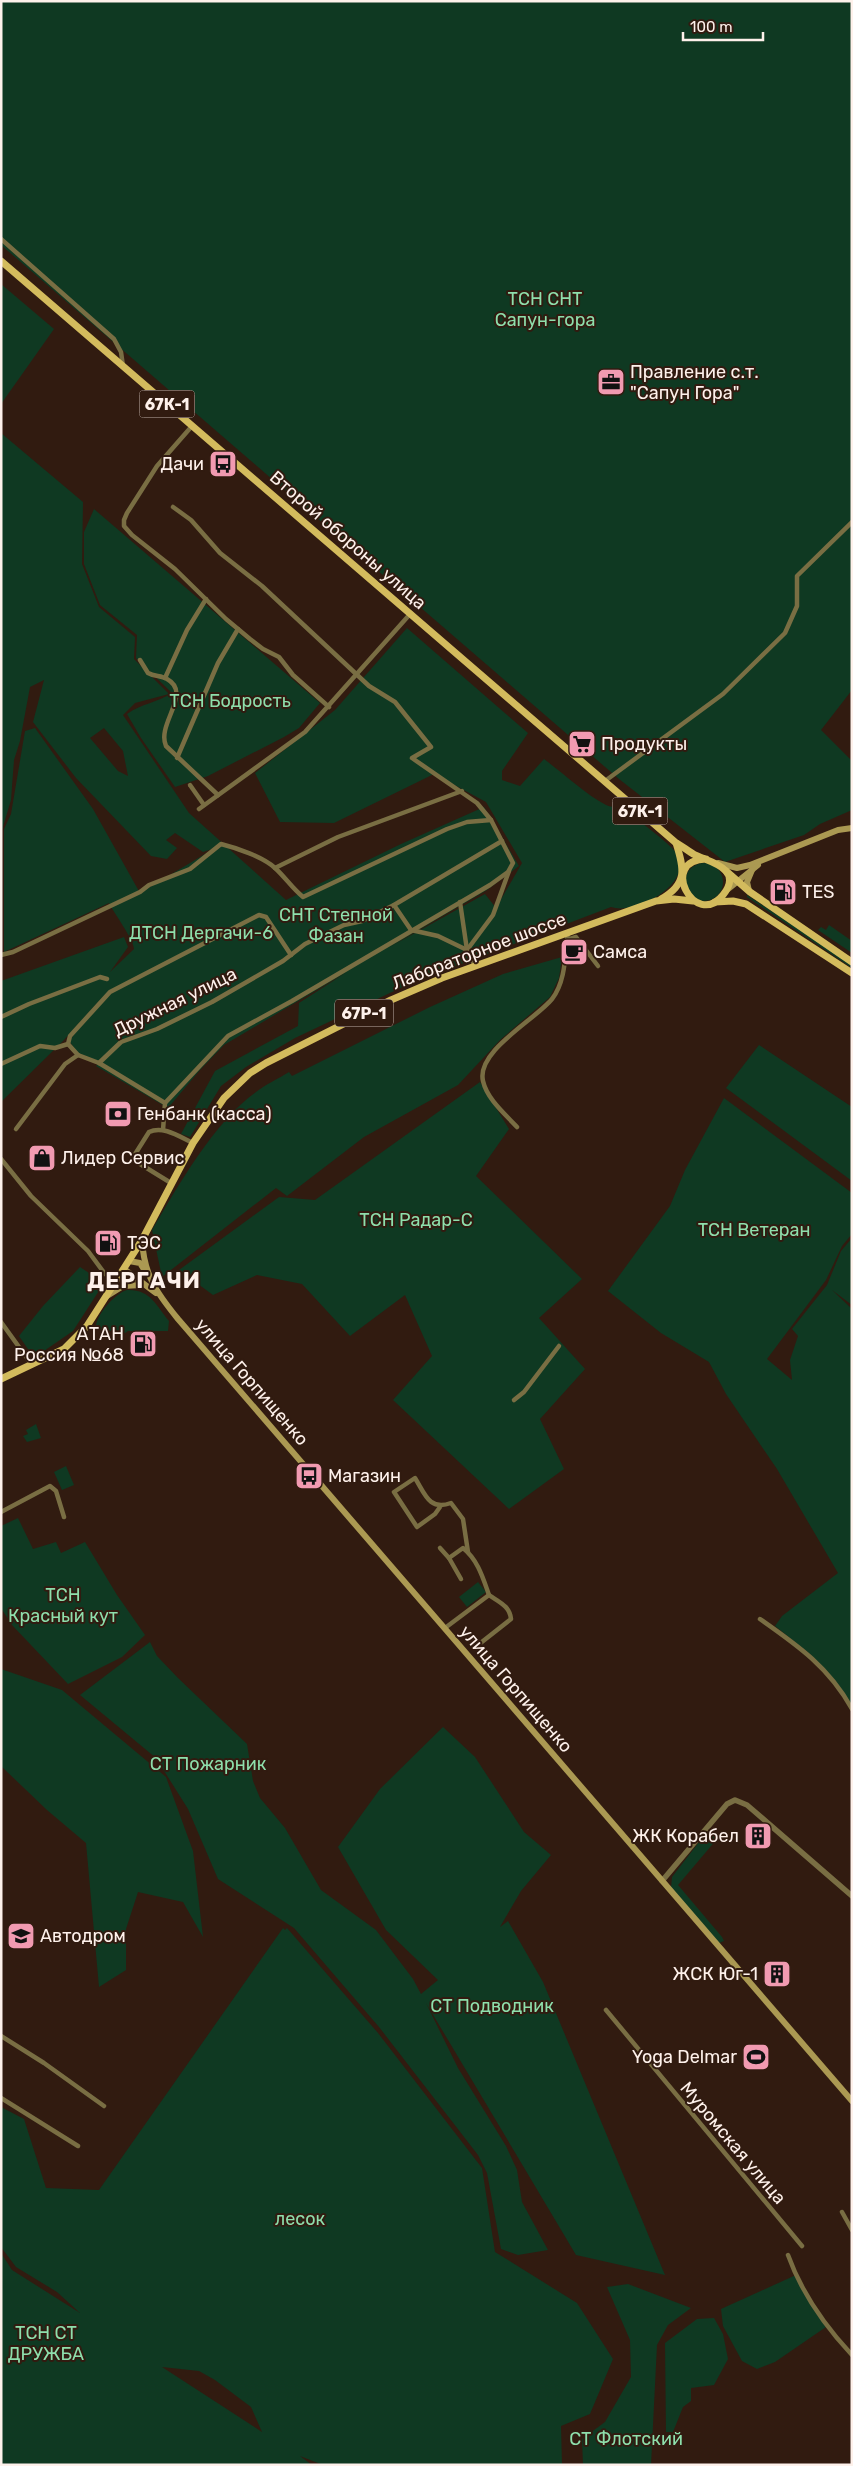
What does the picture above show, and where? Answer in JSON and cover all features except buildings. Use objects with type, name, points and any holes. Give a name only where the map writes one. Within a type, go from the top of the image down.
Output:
[{"type":"main road","name":"Второй обороны улица","points":[[1,261],[676,842]]},
{"type":"main road","name":"67К-1","points":[[676,842],[690,852],[706,859],[737,868],[761,862],[824,836],[852,828]]},
{"type":"main road","name":"67К-1","points":[[676,842],[682,863],[685,892],[694,901]]},
{"type":"main road","points":[[683,877],[691,864],[706,859]]},
{"type":"main road","name":"67К-1","points":[[715,902],[761,862]]},
{"type":"main road","points":[[718,863],[750,892],[852,962]]},
{"type":"main road","points":[[750,892],[747,882],[753,869]]},
{"type":"main road","points":[[724,893],[728,880],[725,871]]},
{"type":"main road","name":"Лабораторное шоссе","points":[[656,902],[668,894],[683,877]]},
{"type":"main road","name":"Лабораторное шоссе","points":[[1,1379],[64,1350],[78,1338],[142,1240],[193,1143],[230,1092],[266,1063],[390,1000],[475,966],[568,936],[656,902],[674,899],[694,901]]},
{"type":"main road","points":[[694,901],[704,904],[739,902],[753,909],[852,973]]},
{"type":"main road","name":"улица Горпищенко","points":[[142,1240],[149,1278],[159,1296],[852,2101]]},
{"type":"main road","points":[[128,1261],[138,1262],[149,1278]]},
{"type":"main road","points":[[124,1269],[130,1276],[140,1276],[143,1267]]},
{"type":"main road","name":"улица Горпищенко","points":[[130,1276],[159,1296]]},
{"type":"main road","points":[[106,1296],[123,1286],[143,1286]]},
{"type":"street","points":[[1,239],[114,339],[121,352],[123,366]]},
{"type":"street","points":[[192,426],[157,466],[124,520],[126,530],[169,564],[238,629],[263,649],[279,657],[293,675],[328,707]]},
{"type":"street","points":[[173,507],[191,520],[220,553],[262,586],[369,686],[395,702],[431,747],[412,758],[436,776],[462,791],[477,803],[491,820],[513,862],[492,915],[467,950]]},
{"type":"street","points":[[605,780],[722,694],[785,633],[797,606],[797,576],[852,522]]},
{"type":"street","points":[[165,678],[187,630],[206,599]]},
{"type":"street","points":[[199,809],[296,739],[328,707],[411,613]]},
{"type":"street","points":[[177,758],[218,663],[238,629]]},
{"type":"street","points":[[140,660],[148,673],[165,678],[172,683],[177,696],[164,729],[163,740],[177,758],[218,795]]},
{"type":"street","points":[[190,785],[204,805]]},
{"type":"street","points":[[275,868],[338,837],[462,791]]},
{"type":"street","points":[[1,955],[13,952],[140,892],[149,885],[190,870],[221,844],[240,848],[275,868],[303,897],[467,822],[491,820]]},
{"type":"street","name":"Дружная улица","points":[[99,1063],[121,1042],[157,1029],[212,1002],[292,955],[305,944],[344,925],[362,921],[394,905],[502,840]]},
{"type":"street","points":[[163,1130],[165,1103],[228,1036],[292,1001],[490,885],[508,872],[510,868]]},
{"type":"street","points":[[460,902],[467,950],[475,966]]},
{"type":"street","points":[[394,905],[411,930],[438,936],[467,950]]},
{"type":"street","points":[[68,1044],[70,1036],[110,992],[259,916],[266,918],[292,955]]},
{"type":"street","points":[[516,1127],[496,1105],[482,1080],[485,1062],[512,1034],[552,1000],[562,978],[568,936],[576,937],[598,966]]},
{"type":"street","points":[[1,1017],[29,1004],[100,977],[107,979]]},
{"type":"street","points":[[68,1044],[78,1055],[99,1063],[165,1103]]},
{"type":"street","points":[[1,1064],[40,1046],[55,1048],[68,1044]]},
{"type":"street","points":[[16,1129],[65,1064],[78,1055]]},
{"type":"street","points":[[171,1183],[132,1159],[149,1132],[163,1130],[193,1143]]},
{"type":"street","points":[[1,1160],[32,1196],[88,1251],[105,1274]]},
{"type":"street","points":[[1,1322],[32,1365]]},
{"type":"street","points":[[514,1400],[524,1392],[559,1346]]},
{"type":"street","points":[[440,1507],[433,1505],[415,1478],[394,1492],[417,1527],[435,1514],[440,1507],[451,1503],[463,1519],[468,1552]]},
{"type":"street","points":[[1,1512],[50,1486],[56,1491],[64,1517]]},
{"type":"street","points":[[440,1548],[449,1558],[461,1579]]},
{"type":"street","points":[[449,1558],[463,1548],[468,1552],[478,1566],[489,1595],[507,1606],[511,1612],[511,1619],[478,1645]]},
{"type":"street","points":[[444,1628],[489,1595]]},
{"type":"street","points":[[760,1619],[810,1654],[835,1682],[852,1709]]},
{"type":"street","points":[[662,1881],[727,1804],[735,1800],[747,1805],[852,1896]]},
{"type":"street","name":"Муромская улица","points":[[606,2010],[802,2246]]},
{"type":"street","points":[[1,2036],[44,2063],[104,2106]]},
{"type":"street","points":[[1,2098],[78,2146]]},
{"type":"street","points":[[842,2212],[852,2230]]},
{"type":"street","points":[[788,2255],[796,2275],[826,2327],[852,2355]]},
{"type":"green space","name":"ТСН СНТ Сапун-гора","points":[[1,1],[852,1],[852,690],[821,730],[852,761],[852,810],[820,824],[804,835],[725,862],[619,779],[1,245]]},
{"type":"green space","points":[[1,284],[54,329],[1,404]]},
{"type":"green space","points":[[1,433],[83,502],[82,564],[99,607],[135,637],[134,659],[169,694],[135,703],[123,715],[189,813],[286,900],[401,844],[484,807],[519,866],[487,890],[388,948],[485,894],[496,908],[522,863],[486,802],[434,774],[334,823],[280,822],[255,773],[335,710],[407,628],[528,733],[502,771],[502,780],[520,786],[544,759],[598,800],[608,806],[621,809],[640,821],[673,849],[679,861],[679,872],[673,883],[649,901],[636,906],[611,907],[411,983],[295,1038],[246,1067],[221,1086],[190,1137],[181,1134],[215,1071],[298,1026],[299,1003],[347,972],[224,1045],[168,1108],[96,1066],[103,1059],[98,1061],[78,1053],[69,1041],[100,1000],[63,1041],[1,1102],[1,981],[124,937],[128,947],[110,972],[134,949],[109,903],[4,952],[4,829],[11,814],[25,731],[35,728],[93,809],[140,893],[215,848],[203,852],[175,833],[166,840],[177,848],[167,859],[151,856],[76,778],[33,722],[44,680],[30,687],[20,741],[14,760],[11,800],[2,830],[1,946]],"holes":[[[104,728],[123,751],[128,776],[118,771],[90,738]]]},
{"type":"green space","name":"ТСН Бодрость","points":[[94,509],[320,703],[299,728],[208,776],[175,787],[127,714],[172,693],[136,658],[137,635],[100,605],[84,564],[84,532]]},
{"type":"green space","points":[[704,863],[717,869],[723,882],[717,895],[704,901],[691,895],[685,882],[691,869]]},
{"type":"green space","points":[[747,895],[852,964],[852,968],[747,897]]},
{"type":"green space","points":[[829,925],[852,941],[852,953],[818,930],[821,927],[826,930]]},
{"type":"green space","points":[[562,957],[559,978],[550,997],[500,1040],[458,1085],[364,1137],[287,1196],[276,1188],[162,1277],[152,1230],[185,1175],[211,1137],[256,1092],[289,1072],[292,1076],[430,1007],[503,974]]},
{"type":"green space","points":[[759,1045],[852,1107],[852,1181],[726,1088]]},
{"type":"green space","name":"ТСН Радар-С","points":[[480,1082],[509,1129],[476,1176],[582,1279],[539,1318],[585,1369],[540,1419],[564,1469],[509,1509],[393,1400],[432,1356],[405,1295],[350,1336],[302,1284],[257,1275],[213,1295],[179,1270],[279,1197],[315,1200]]},
{"type":"green space","name":"ТСН Ветеран","points":[[724,1098],[852,1193],[852,1234],[842,1246],[826,1280],[767,1359],[792,1380],[790,1360],[798,1336],[792,1329],[827,1285],[841,1251],[852,1238],[852,1305],[832,1290],[852,1309],[852,1705],[810,1654],[775,1626],[782,1616],[838,1573],[777,1469],[726,1394],[709,1362],[661,1333],[608,1291],[670,1206],[685,1170]]},
{"type":"green space","points":[[80,1267],[104,1283],[73,1331],[41,1353],[30,1352],[19,1336],[43,1306]]},
{"type":"green space","points":[[127,1290],[141,1292],[152,1299],[169,1321],[168,1331],[128,1331],[125,1333],[96,1329],[98,1318],[106,1306],[111,1300]]},
{"type":"green space","points":[[36,1424],[41,1438],[27,1442],[23,1436],[28,1434],[26,1430]]},
{"type":"green space","points":[[66,1466],[74,1485],[62,1490],[54,1472]]},
{"type":"green space","name":"ТСН Красный кут","points":[[18,1518],[33,1549],[56,1542],[61,1553],[85,1542],[117,1595],[145,1635],[122,1657],[68,1684],[12,1625],[1,1608],[1,1526]]},
{"type":"green space","points":[[478,1582],[486,1592],[467,1607],[459,1597]]},
{"type":"green space","points":[[150,1642],[157,1656],[247,1744],[253,1781],[260,1798],[285,1828],[321,1890],[376,1930],[413,1979],[421,1994],[438,1980],[386,1930],[338,1847],[380,1789],[443,1727],[475,1757],[524,1832],[551,1855],[521,1891],[500,1927],[508,1921],[543,1982],[665,2275],[576,2255],[426,2003],[458,2068],[506,2146],[517,2170],[522,2202],[548,2250],[518,2255],[501,2249],[487,2173],[478,2155],[379,2027],[294,1928],[218,1879],[188,1809],[156,1758],[80,1695]]},
{"type":"green space","points":[[1,1669],[62,1690],[166,1777],[193,1851],[203,1937],[183,1902],[138,1892],[126,1929],[126,1970],[99,1987],[86,1843],[47,1810],[1,1766]]},
{"type":"green space","points":[[706,1833],[712,1834],[726,1847],[717,1839],[678,1885],[722,1937],[724,1941],[719,1943],[671,1888],[672,1877]]},
{"type":"green space","name":"лесок","points":[[283,1928],[285,1930],[287,1928],[378,2033],[482,2168],[495,2252],[577,2303],[613,2359],[590,2414],[561,2426],[562,2465],[323,2465],[300,2456],[312,2465],[1,2465],[1,2253],[12,2270],[80,2313],[57,2292],[16,2267],[1,2247],[1,2107],[24,2119],[46,2188],[99,2190]],"holes":[[[162,2367],[199,2371],[215,2380],[251,2407],[262,2432]]]},
{"type":"green space","points":[[796,2275],[826,2327],[775,2362],[757,2369],[742,2361],[723,2326],[721,2309]]},
{"type":"green space","name":"СТ Флотский","points":[[628,2284],[691,2308],[668,2325],[657,2345],[651,2465],[583,2465],[582,2439],[605,2422],[631,2377],[630,2340],[607,2287]]},
{"type":"green space","points":[[714,2318],[723,2334],[728,2359],[714,2385],[691,2388],[691,2401],[683,2407],[673,2432],[666,2432],[665,2343],[697,2319]]},
{"type":"place","name":"Правление с.т. \"Сапун Гора\"","points":[[611,382]]},
{"type":"place","name":"Дачи","points":[[223,464]]},
{"type":"place","name":"Продукты","points":[[582,744]]},
{"type":"place","name":"TES","points":[[783,892]]},
{"type":"place","name":"Самса","points":[[574,952]]},
{"type":"place","name":"Генбанк (касса)","points":[[118,1114]]},
{"type":"place","name":"Лидер Сервис","points":[[42,1158]]},
{"type":"place","name":"ТЭС","points":[[108,1243]]},
{"type":"place","name":"АТАН Россия №68","points":[[143,1344]]},
{"type":"place","name":"Магазин","points":[[309,1476]]},
{"type":"place","name":"ЖК Корабел","points":[[758,1836]]},
{"type":"place","name":"Автодром","points":[[21,1936]]},
{"type":"place","name":"ЖСК Юг-1","points":[[777,1974]]},
{"type":"place","name":"Yoga Delmar","points":[[756,2057]]},
{"type":"district","name":"ДЕРГАЧИ","points":[[144,1280]]},
{"type":"park label","name":"СНТ Степной Фазан","points":[[336,925]]},
{"type":"park label","name":"ДТСН Дергачи-6","points":[[201,933]]},
{"type":"park label","name":"СТ Пожарник","points":[[208,1764]]},
{"type":"park label","name":"СТ Подводник","points":[[492,2006]]},
{"type":"park label","name":"ТСН СТ ДРУЖБА","points":[[46,2343]]}]
